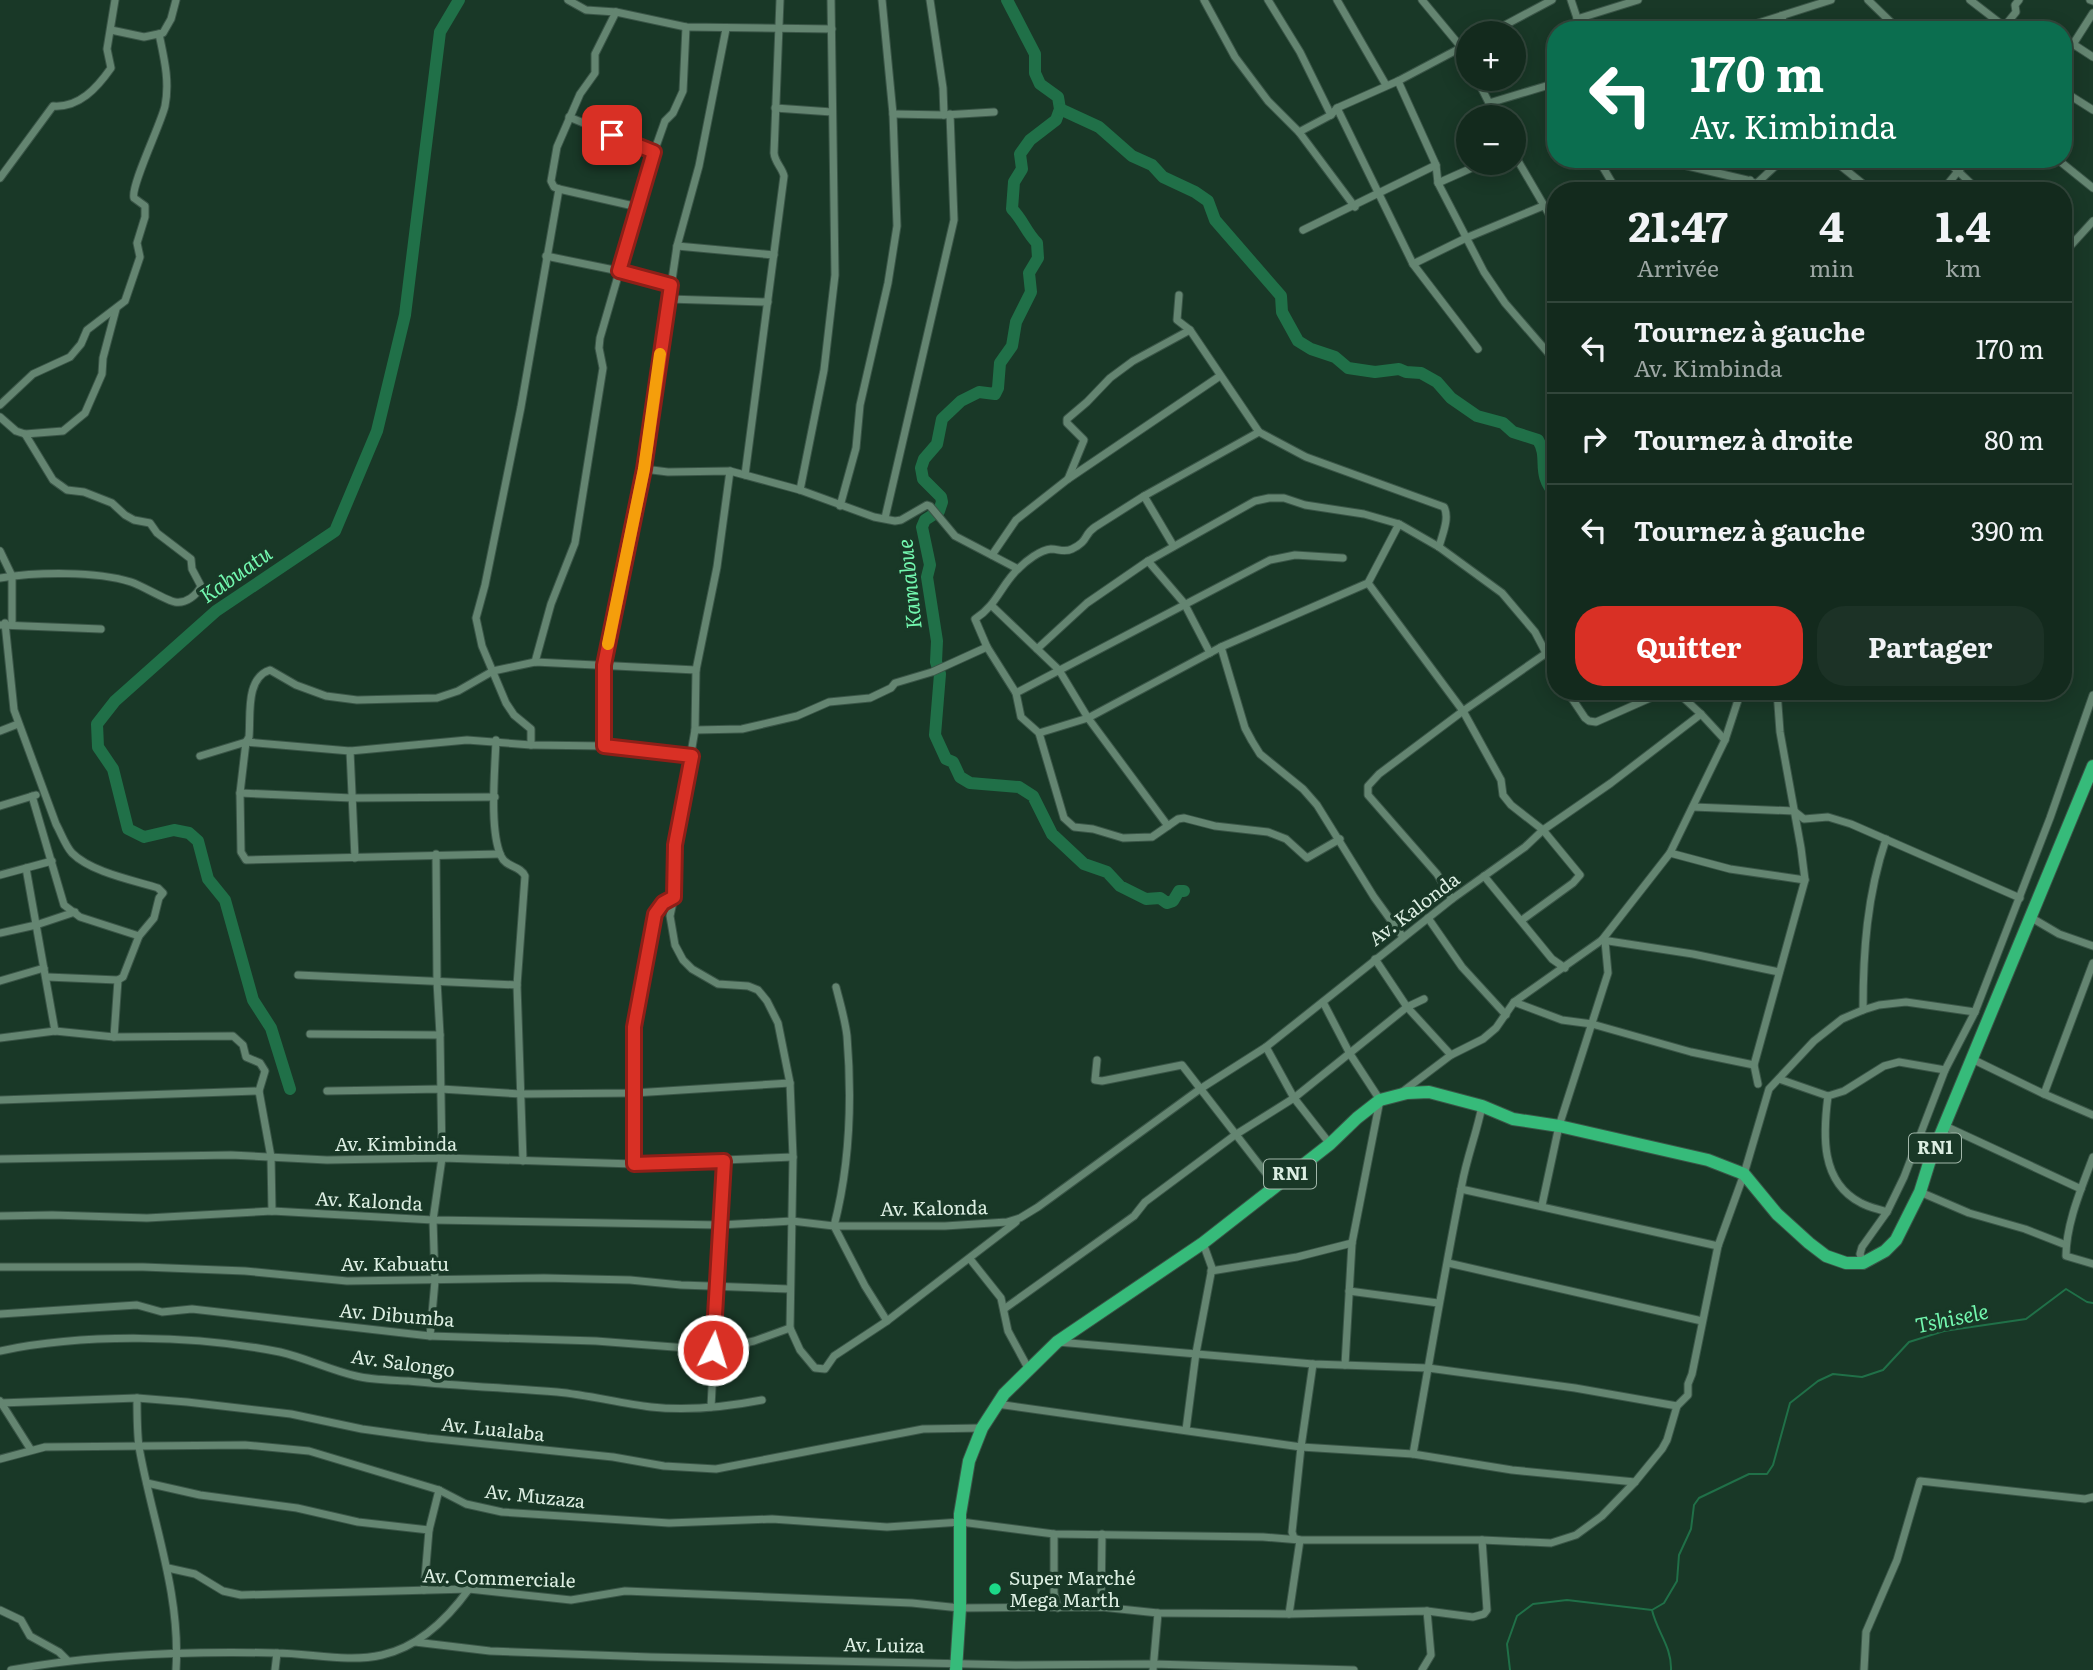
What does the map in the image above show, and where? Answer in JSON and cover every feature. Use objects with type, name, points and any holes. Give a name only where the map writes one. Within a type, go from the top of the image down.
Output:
[{"type":"highway","name":"RN1","points":[[956,1666],[961,1522],[969,1461],[982,1428],[997,1404],[1028,1368],[1057,1342],[1203,1243],[1330,1144],[1380,1100],[1417,1091],[1429,1092],[1482,1106],[1513,1119],[1559,1126],[1708,1160],[1744,1174],[1777,1214],[1826,1256],[1846,1263],[1863,1263],[1885,1251],[1896,1240],[1920,1192],[2029,917],[2093,766]]},
{"type":"street","points":[[0,178],[53,106],[67,107],[89,93],[111,68],[107,49],[115,0]]},
{"type":"street","points":[[111,30],[144,37],[159,34],[167,27],[176,0]]},
{"type":"street","points":[[568,0],[586,10],[616,12],[686,27],[832,29]]},
{"type":"street","points":[[745,475],[783,176],[783,171],[774,159],[780,0]]},
{"type":"street","points":[[800,490],[824,370],[835,275],[831,0]]},
{"type":"street","points":[[840,506],[856,448],[860,405],[888,283],[897,226],[893,114],[882,0]]},
{"type":"street","points":[[885,518],[954,220],[947,115],[930,0]]},
{"type":"street","points":[[1204,0],[1235,57],[1268,101],[1299,132],[1355,206]]},
{"type":"street","points":[[1268,0],[1300,52],[1331,115]]},
{"type":"street","points":[[1337,0],[1386,85]]},
{"type":"street","points":[[1422,0],[1456,36]]},
{"type":"street","points":[[1513,21],[1552,0]]},
{"type":"street","points":[[1571,0],[1577,19],[1637,0]]},
{"type":"street","points":[[1766,21],[1830,0]]},
{"type":"street","points":[[1868,0],[1890,21]]},
{"type":"street","points":[[1969,0],[1994,21]]},
{"type":"street","points":[[2009,21],[2016,12],[2015,5],[2020,0]]},
{"type":"street","points":[[616,12],[595,54],[595,73],[580,94],[556,147],[552,184],[559,189],[638,207]]},
{"type":"street","points":[[2093,13],[2073,44],[2093,57]]},
{"type":"street","points":[[1782,16],[1784,21]]},
{"type":"street","points":[[535,662],[551,604],[575,543],[603,368],[600,338],[654,152],[665,121],[673,113],[683,90],[686,27]]},
{"type":"street","points":[[604,746],[604,665],[644,469],[677,246],[699,166],[726,29]]},
{"type":"street","points":[[0,405],[33,374],[70,357],[81,344],[87,330],[116,309],[128,296],[141,254],[137,237],[146,208],[134,198],[132,191],[149,153],[150,142],[161,122],[166,103],[167,71],[159,34]]},
{"type":"street","points":[[1299,132],[1331,115],[1337,108],[1398,81],[1456,50]]},
{"type":"street","points":[[1398,81],[1436,165],[1438,183],[1484,272],[1505,303],[1547,352]]},
{"type":"street","points":[[1483,91],[1489,103],[1547,86]]},
{"type":"street","points":[[2072,97],[2093,110]]},
{"type":"street","points":[[775,108],[832,112]]},
{"type":"street","points":[[1337,108],[1413,264],[1478,349]]},
{"type":"street","points":[[893,114],[994,112]]},
{"type":"street","points":[[569,117],[654,152]]},
{"type":"street","points":[[1303,230],[1436,165]]},
{"type":"street","points":[[1697,168],[1754,181],[1771,168]]},
{"type":"street","points":[[1843,168],[1861,182]]},
{"type":"street","points":[[1956,168],[1970,182]]},
{"type":"street","points":[[2068,168],[2093,188]]},
{"type":"street","points":[[1949,182],[1958,170]]},
{"type":"street","points":[[1438,183],[1456,175]]},
{"type":"street","points":[[1526,175],[1547,212]]},
{"type":"street","points":[[531,745],[531,729],[514,715],[506,703],[479,637],[476,618],[521,407],[559,189]]},
{"type":"street","points":[[1413,264],[1466,238],[1543,206]]},
{"type":"street","points":[[2072,244],[2093,220]]},
{"type":"street","points":[[677,246],[774,254]]},
{"type":"street","points":[[546,256],[671,285]]},
{"type":"street","points":[[1180,295],[1177,320],[1190,330],[1259,432],[1306,457],[1444,507],[1447,512],[1439,547]]},
{"type":"street","points":[[668,299],[768,302]]},
{"type":"street","points":[[0,417],[16,431],[24,434],[63,431],[85,413],[102,374],[103,358],[116,309]]},
{"type":"street","points":[[1068,479],[1084,440],[1067,423],[1067,419],[1110,378],[1133,361],[1190,330]]},
{"type":"street","points":[[992,555],[1016,520],[1068,479],[1220,376]]},
{"type":"street","points":[[1259,432],[1144,496],[1090,530],[1083,544],[1066,552],[1048,549],[1038,553],[1018,569],[992,606],[975,619],[987,646],[1016,693],[1021,717],[1039,733],[1064,818],[1074,827],[1124,838],[1142,839],[1159,834],[1178,819],[1184,818],[1215,826],[1268,832],[1286,839],[1307,858],[1340,839]]},
{"type":"street","points":[[0,578],[47,574],[119,579],[153,591],[173,602],[188,600],[201,586],[192,569],[191,559],[157,533],[150,523],[134,520],[112,503],[84,492],[67,490],[53,481],[24,434]]},
{"type":"street","points":[[644,469],[730,471],[800,490],[874,517],[895,521],[922,507],[930,506],[955,536],[1018,569]]},
{"type":"street","points":[[730,471],[717,567],[696,670],[695,730],[675,845],[674,897],[670,916],[675,945],[683,961],[718,984],[748,986],[758,990],[778,1023],[790,1083],[793,1157],[790,1328],[800,1350],[815,1368],[825,1368],[834,1356],[887,1321],[1020,1218]]},
{"type":"street","points":[[1144,496],[1173,545]]},
{"type":"street","points":[[1037,649],[1087,603],[1173,545],[1255,501],[1284,498],[1399,524],[1439,547],[1502,593],[1535,632],[1547,657]]},
{"type":"street","points":[[1039,733],[1088,718],[1221,647],[1368,583],[1399,524]]},
{"type":"street","points":[[0,551],[12,576],[6,624],[9,671],[18,724],[56,824],[71,852],[85,863],[158,888],[163,893],[154,918],[139,936],[123,977],[118,980],[47,977]]},
{"type":"street","points":[[1016,693],[1270,559],[1295,555],[1343,558]]},
{"type":"street","points":[[1148,561],[1184,603],[1210,653]]},
{"type":"street","points":[[1368,583],[1463,711],[1501,780],[1503,795],[1511,805],[1543,830],[1580,875],[1522,920]]},
{"type":"street","points":[[992,606],[1059,670],[1088,718],[1168,826]]},
{"type":"street","points":[[6,624],[101,629]]},
{"type":"street","points":[[695,730],[742,729],[797,716],[830,702],[870,698],[891,688],[895,683],[933,672],[987,646]]},
{"type":"street","points":[[1221,647],[1245,728],[1260,754],[1303,789],[1317,805],[1374,897],[1403,937]]},
{"type":"street","points":[[1452,899],[1437,874],[1371,799],[1367,790],[1371,781],[1379,774],[1545,654]]},
{"type":"street","points":[[500,854],[246,860],[241,852],[240,793],[246,742],[249,737],[253,687],[267,671],[275,671],[296,685],[326,696],[357,700],[437,698],[458,691],[493,671],[535,662],[696,670]]},
{"type":"street","points":[[0,674],[9,671]]},
{"type":"street","points":[[1863,1263],[1860,1254],[1862,1247],[1887,1212],[1945,1070],[1975,1012],[2020,898],[2093,695]]},
{"type":"street","points":[[1573,700],[1585,718],[1596,722],[1646,700]]},
{"type":"street","points":[[1686,700],[1726,740]]},
{"type":"street","points":[[1395,1095],[1451,1055],[1483,1039],[1506,1015],[1514,1002],[1603,941],[1670,853],[1726,740],[1738,700]]},
{"type":"street","points":[[1758,1084],[1754,1065],[1805,880],[1780,732],[1778,700]]},
{"type":"street","name":"Av. Kalonda","points":[[0,1216],[147,1218],[272,1211],[433,1220],[720,1225],[792,1221],[834,1226],[945,1226],[1007,1222],[1020,1218],[1200,1089],[1266,1048],[1452,899],[1702,714]]},
{"type":"street","points":[[0,731],[18,724]]},
{"type":"street","points":[[200,756],[246,742],[350,751],[467,740],[496,740],[531,745],[604,746],[692,756]]},
{"type":"street","points":[[496,740],[495,797],[500,854],[504,862],[521,870],[525,876],[517,985],[523,1161]]},
{"type":"street","points":[[350,751],[355,858]]},
{"type":"street","points":[[0,806],[44,793]]},
{"type":"street","points":[[240,793],[352,799],[495,797]]},
{"type":"street","points":[[32,796],[64,905],[80,917],[139,936]]},
{"type":"street","points":[[1693,807],[1794,811],[1804,819],[1828,817],[1886,839],[2020,898]]},
{"type":"street","points":[[1863,1010],[1866,927],[1876,868],[1886,839]]},
{"type":"street","points":[[1670,853],[1730,869],[1805,880]]},
{"type":"street","points":[[430,1336],[435,1281],[433,1220],[442,1158],[436,854]]},
{"type":"street","points":[[0,875],[52,861]]},
{"type":"street","points":[[26,869],[55,1031]]},
{"type":"street","points":[[1484,876],[1552,959],[1565,968]]},
{"type":"street","points":[[634,1164],[634,1027],[648,944],[658,909],[674,897]]},
{"type":"street","points":[[0,933],[75,912]]},
{"type":"street","points":[[2029,917],[2059,934],[2093,946]]},
{"type":"street","points":[[1428,918],[1462,967],[1506,1015]]},
{"type":"street","points":[[1603,941],[1693,954],[1779,972]]},
{"type":"street","points":[[1542,1205],[1559,1126],[1608,973],[1603,941]]},
{"type":"street","points":[[1375,959],[1407,1007],[1451,1055]]},
{"type":"street","points":[[2044,1094],[2093,963]]},
{"type":"street","points":[[0,981],[44,968]]},
{"type":"street","points":[[298,975],[517,985]]},
{"type":"street","points":[[114,1037],[118,980]]},
{"type":"street","points":[[836,987],[846,1033],[849,1089],[842,1196],[834,1226],[864,1286],[887,1321]]},
{"type":"street","points":[[1004,1309],[1134,1216],[1145,1202],[1235,1135],[1294,1098],[1407,1007],[1424,999]]},
{"type":"street","points":[[1323,1002],[1350,1054],[1380,1100],[1353,1243],[1345,1364]]},
{"type":"street","points":[[1514,1002],[1562,1020],[1592,1024],[1691,1052],[1754,1065]]},
{"type":"street","name":"Av. Muzaza","points":[[0,1459],[45,1447],[245,1445],[309,1451],[439,1489],[466,1504],[502,1512],[668,1523],[772,1519],[887,1527],[961,1522],[1054,1534],[1300,1540],[1564,1541],[1602,1516],[1662,1450],[1677,1406],[1688,1395],[1688,1384],[1718,1245],[1744,1174],[1769,1089],[1814,1041],[1842,1019],[1863,1010],[1906,1002],[1975,1012]]},
{"type":"street","points":[[0,1038],[55,1031],[114,1037],[233,1036],[243,1045],[246,1057],[257,1060],[265,1071],[259,1091],[271,1157],[272,1211]]},
{"type":"street","points":[[310,1034],[440,1035]]},
{"type":"street","points":[[1266,1048],[1294,1098],[1330,1144]]},
{"type":"street","points":[[1972,1059],[2093,1115]]},
{"type":"street","points":[[1097,1060],[1095,1080],[1102,1081],[1182,1065],[1275,1185]]},
{"type":"street","points":[[1779,1079],[1828,1096],[1844,1091],[1884,1066],[1899,1062],[1945,1070]]},
{"type":"street","points":[[327,1091],[441,1089],[521,1094],[634,1093],[790,1083]]},
{"type":"street","points":[[0,1100],[259,1091]]},
{"type":"street","points":[[1828,1096],[1824,1139],[1828,1166],[1843,1189],[1860,1203],[1887,1212]]},
{"type":"street","points":[[1413,1454],[1438,1303],[1461,1189],[1482,1106]]},
{"type":"street","points":[[1945,1126],[2081,1189]]},
{"type":"street","name":"Av. Kimbinda","points":[[0,1158],[442,1158],[634,1164],[793,1157]]},
{"type":"street","points":[[2093,1157],[2066,1245],[2066,1256],[2093,1264]]},
{"type":"street","points":[[711,1407],[724,1161]]},
{"type":"street","points":[[1461,1189],[1718,1245]]},
{"type":"street","points":[[1920,1192],[1969,1213],[2025,1228],[2066,1245]]},
{"type":"street","points":[[1186,1430],[1211,1271],[1203,1243]]},
{"type":"street","points":[[1211,1271],[1297,1257],[1353,1243]]},
{"type":"street","points":[[970,1259],[1000,1298],[1009,1331],[1028,1368]]},
{"type":"street","points":[[1448,1263],[1702,1321]]},
{"type":"street","name":"Av. Kabuatu","points":[[0,1267],[143,1267],[245,1271],[347,1281],[605,1279],[789,1289]]},
{"type":"street","points":[[1349,1291],[1438,1303]]},
{"type":"street","name":"Av. Dibumba","points":[[0,1314],[137,1305],[162,1312],[192,1309],[430,1336],[596,1341],[713,1350],[754,1341],[790,1328]]},
{"type":"street","name":"Av. Salongo","points":[[0,1351],[39,1344],[102,1340],[225,1343],[309,1360],[356,1376],[464,1387],[560,1392],[654,1407],[711,1407],[762,1400]]},
{"type":"street","points":[[1057,1342],[1313,1364],[1428,1368],[1575,1388],[1677,1406]]},
{"type":"street","points":[[1289,1615],[1300,1540],[1294,1538],[1292,1532],[1313,1364]]},
{"type":"street","points":[[137,1398],[139,1445],[168,1568],[177,1653],[176,1670]]},
{"type":"street","name":"Av. Lualaba","points":[[0,1402],[137,1398],[291,1414],[362,1429],[427,1438],[613,1457],[664,1466],[716,1469],[923,1430],[982,1428]]},
{"type":"street","points":[[0,1402],[31,1450]]},
{"type":"street","points":[[997,1404],[1301,1447],[1413,1454],[1512,1470],[1634,1482]]},
{"type":"street","points":[[1864,1670],[1866,1632],[1897,1560],[1920,1481],[2085,1499],[2093,1497]]},
{"type":"street","points":[[147,1483],[200,1495],[297,1508],[358,1522],[429,1530]]},
{"type":"street","points":[[424,1590],[429,1530],[439,1489]]},
{"type":"street","points":[[1054,1534],[1054,1593],[1058,1608]]},
{"type":"street","points":[[1101,1607],[1102,1534]]},
{"type":"street","name":"Av. Commerciale","points":[[168,1568],[195,1574],[223,1591],[241,1595],[468,1589],[571,1600],[625,1591],[912,1603],[960,1608],[1101,1607],[1158,1614],[1289,1615],[1427,1611],[1474,1617],[1484,1614],[1488,1601],[1482,1540]]},
{"type":"street","points":[[11,1670],[67,1660],[177,1653],[277,1653],[360,1658],[384,1655],[415,1642],[451,1614],[468,1589]]},
{"type":"street","points":[[0,1610],[21,1620],[30,1636],[59,1652],[67,1660]]},
{"type":"street","points":[[1422,1670],[1431,1655],[1427,1611]]},
{"type":"street","points":[[1153,1667],[1158,1614]]},
{"type":"street","name":"Av. Luiza","points":[[415,1642],[490,1651],[956,1666],[1353,1670]]},
{"type":"street","points":[[275,1670],[277,1653]]},
{"type":"waterway","name":"Kabuatu","points":[[290,1089],[271,1028],[253,1000],[225,900],[208,879],[198,841],[189,833],[174,830],[144,837],[128,829],[113,769],[98,747],[97,724],[115,701],[216,611],[335,531],[377,431],[405,315],[440,32],[459,0]]},
{"type":"waterway","name":"Kamabue","points":[[1007,0],[1035,54],[1035,73],[1040,84],[1058,97],[1060,109],[1056,120],[1030,140],[1020,154],[1022,169],[1014,182],[1012,209],[1037,243],[1038,258],[1029,273],[1031,292],[1016,322],[1012,346],[1000,363],[998,388],[995,394],[979,392],[961,401],[942,419],[937,444],[924,459],[921,468],[923,479],[941,497],[942,502],[939,511],[925,520],[922,527],[930,565],[927,577],[937,641],[936,662],[940,674],[935,735],[946,759],[953,762],[960,777],[970,783],[1019,787],[1033,796],[1052,834],[1084,864],[1107,872],[1120,886],[1146,899],[1160,898],[1167,903],[1173,901],[1179,891],[1184,891]]},
{"type":"waterway","points":[[1060,109],[1099,127],[1132,156],[1152,165],[1163,177],[1208,201],[1215,220],[1281,296],[1282,312],[1298,341],[1311,349],[1335,357],[1348,368],[1375,372],[1399,369],[1421,373],[1437,382],[1451,398],[1477,416],[1503,423],[1513,432],[1538,440],[1547,482]]},
{"type":"waterway","name":"Tshisele","points":[[1510,1670],[1507,1644],[1517,1616],[1533,1604],[1567,1600],[1652,1610],[1664,1603],[1677,1581],[1679,1555],[1691,1529],[1694,1505],[1699,1498],[1749,1474],[1767,1474],[1773,1465],[1790,1403],[1818,1381],[1833,1374],[1862,1377],[1883,1370],[1909,1342],[1944,1331],[2026,1319],[2066,1289],[2093,1303]]},
{"type":"waterway","points":[[1652,1610],[1667,1647],[1671,1670]]},
{"type":"slow traffic","points":[[608,644],[644,469],[660,354]]},
{"type":"place","name":"Super Marché Mega Marth","points":[[995,1589]]},
{"type":"route","points":[[612,135],[654,152],[619,271],[671,285],[644,469],[604,665],[604,746],[692,756],[675,845],[674,897],[663,903],[655,914],[636,1009],[634,1164],[724,1161],[713,1350]]}]
